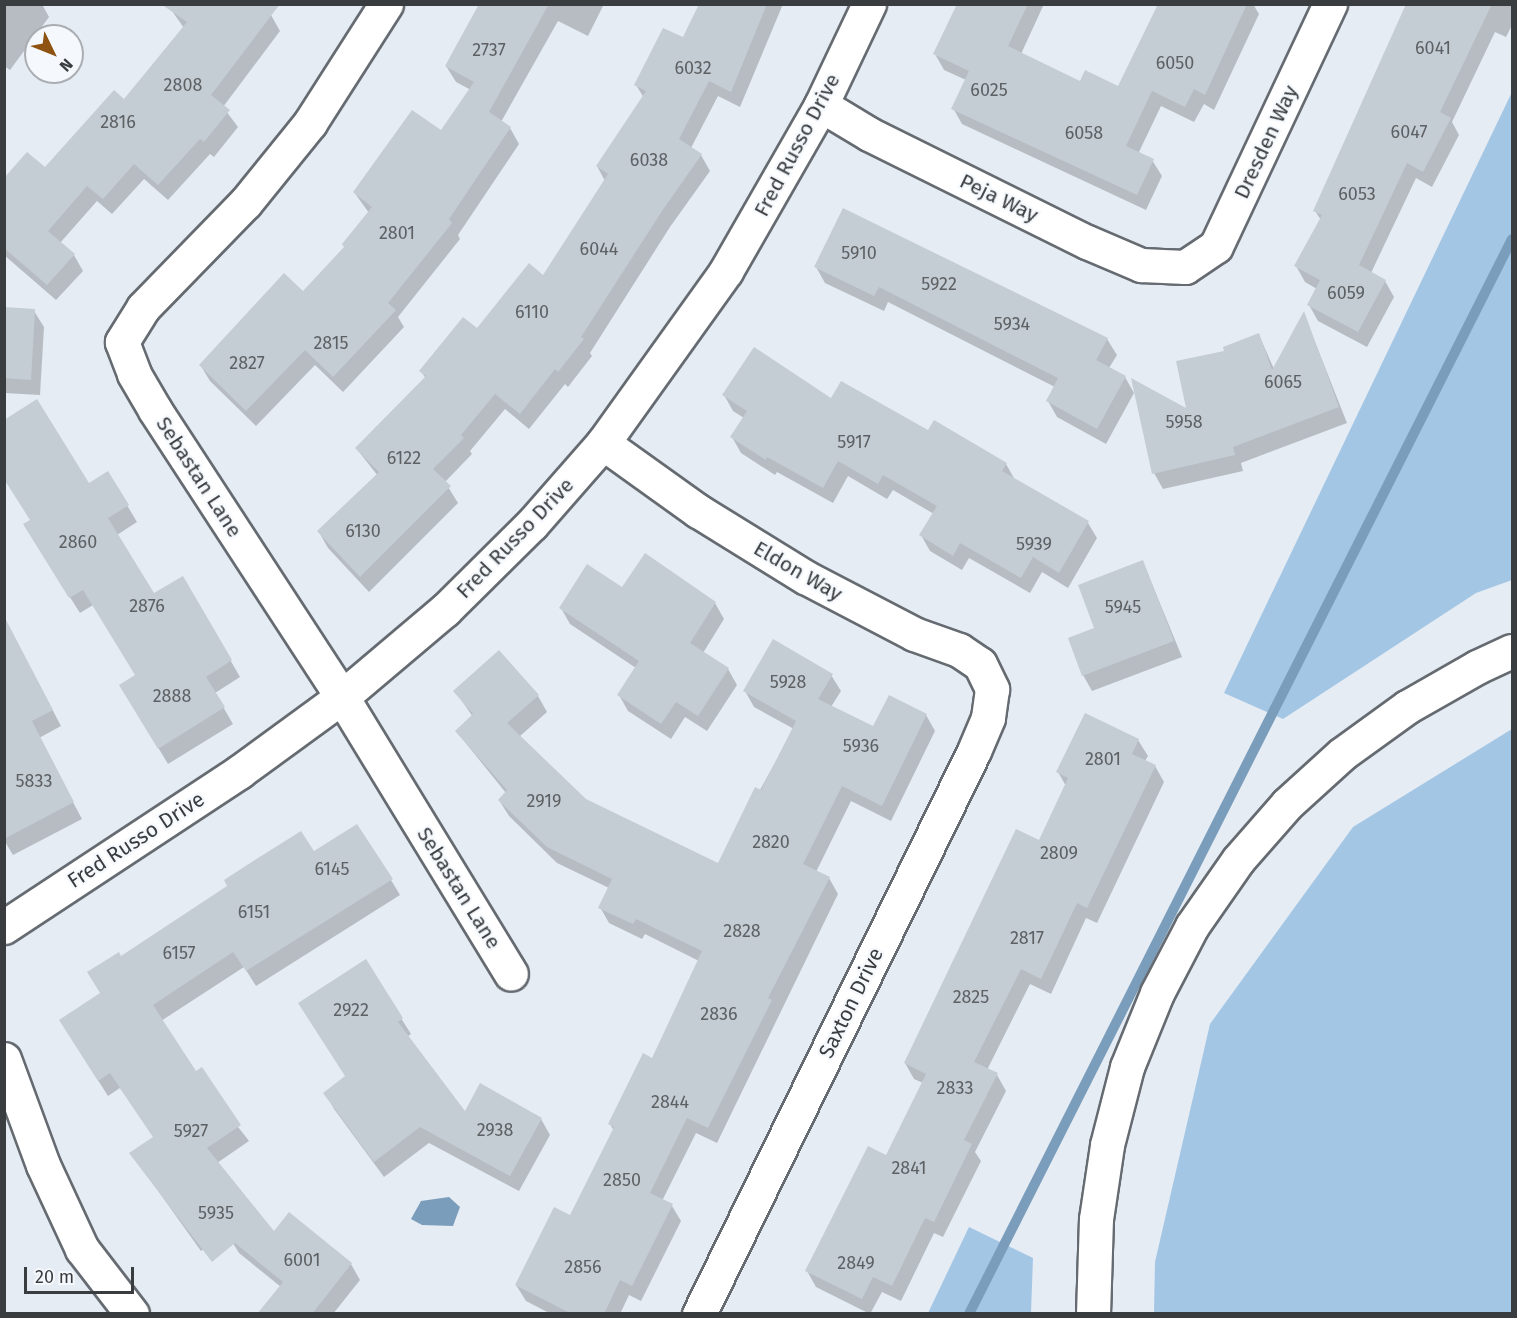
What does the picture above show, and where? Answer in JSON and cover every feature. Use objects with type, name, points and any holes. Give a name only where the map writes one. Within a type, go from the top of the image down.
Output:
[{"type":"street","name":"Sebastan Lane","points":[[386,4],[310,123],[246,202],[143,308],[122,342],[134,374],[155,410],[342,697],[511,974]]},
{"type":"street","name":"Fred Russo Drive","points":[[4,927],[239,772],[342,697],[445,610],[532,524],[603,443],[726,271],[821,105],[869,4]]},
{"type":"street","name":"Dresden Way","points":[[1185,267],[1216,246],[1330,4]]},
{"type":"street","name":"Peja Way","points":[[821,105],[869,134],[1087,242],[1141,265],[1185,267]]},
{"type":"street","name":"Eldon Way","points":[[603,443],[698,511],[805,577],[914,634],[959,650],[980,664],[992,689]]},
{"type":"street","points":[[1093,1314],[1096,1220],[1107,1145],[1127,1067],[1157,993],[1192,926],[1238,860],[1287,804],[1342,754],[1407,707],[1477,667],[1512,651]]},
{"type":"street","name":"Saxton Drive","points":[[699,1314],[974,751],[988,718],[992,689]]},
{"type":"street","points":[[4,1059],[42,1165],[82,1249],[132,1314]]},
{"type":"shaded area","points":[[1512,92],[1512,580],[1476,593],[1283,719],[1224,693]]},
{"type":"shaded area","points":[[1512,729],[1512,1313],[1154,1313],[1155,1262],[1210,1024],[1353,827]]},
{"type":"shaded area","points":[[449,1197],[460,1207],[453,1226],[422,1225],[411,1219],[421,1201]]},
{"type":"shaded area","points":[[969,1227],[1033,1258],[1031,1313],[928,1313]]},
{"type":"building","points":[[161,4],[280,4],[211,95],[230,110],[204,142],[200,139],[158,185],[134,164],[103,199],[87,186],[48,231],[75,254],[47,285],[4,248],[4,178],[27,152],[45,167],[114,90],[124,99],[187,22]]},
{"type":"building","points":[[479,4],[549,4],[489,112],[511,127],[449,219],[452,223],[388,303],[396,310],[333,377],[305,350],[246,411],[199,365],[284,273],[303,291],[344,247],[342,244],[372,207],[353,192],[412,110],[441,130],[474,82],[445,66]]},
{"type":"building","points":[[699,4],[767,4],[731,92],[709,81],[679,139],[702,154],[662,211],[581,337],[584,339],[558,372],[555,369],[520,414],[495,394],[461,435],[464,438],[433,469],[451,486],[360,577],[317,531],[379,472],[355,448],[426,376],[419,371],[463,317],[477,328],[529,263],[543,275],[608,174],[596,166],[646,91],[634,85],[663,28],[683,37]]},
{"type":"building","points":[[957,4],[1028,4],[1008,46],[1080,81],[1085,70],[1118,86],[1158,4],[1247,4],[1205,95],[1194,89],[1185,107],[1152,91],[1126,146],[1154,159],[1137,195],[951,109],[969,71],[933,54]]},
{"type":"building","points":[[1406,4],[1492,4],[1440,112],[1451,118],[1423,172],[1407,163],[1359,265],[1386,280],[1358,332],[1307,305],[1320,280],[1294,266],[1322,215],[1313,211]]},
{"type":"building","points":[[843,208],[1108,338],[1096,360],[1126,376],[1097,429],[1046,401],[1058,378],[879,287],[874,296],[814,267]]},
{"type":"building","points":[[4,307],[35,309],[31,380],[4,378]]},
{"type":"building","points":[[1304,311],[1339,407],[1233,447],[1235,455],[1152,474],[1131,378],[1186,408],[1176,361],[1224,351],[1223,347],[1259,333],[1272,370]]},
{"type":"building","points":[[754,347],[831,398],[841,381],[928,430],[934,420],[1007,463],[1002,471],[1089,521],[1059,573],[1033,557],[1021,578],[960,543],[953,556],[919,535],[937,506],[883,475],[878,484],[838,461],[823,488],[767,457],[766,460],[730,437],[747,411],[722,395]]},
{"type":"building","points":[[37,399],[89,483],[108,471],[129,505],[108,518],[154,593],[183,576],[232,660],[206,677],[225,707],[158,749],[119,685],[135,675],[83,590],[69,598],[23,524],[30,520],[4,479],[4,420]]},
{"type":"building","points":[[645,553],[716,602],[690,643],[729,668],[698,716],[676,702],[661,724],[617,695],[639,661],[559,608],[587,564],[622,587]]},
{"type":"building","points":[[1143,560],[1174,641],[1082,676],[1068,638],[1094,628],[1078,585]]},
{"type":"building","points":[[4,616],[53,710],[32,721],[74,802],[4,839]]},
{"type":"building","points":[[773,639],[833,674],[818,699],[873,726],[889,695],[927,714],[882,806],[842,786],[803,864],[830,877],[768,998],[772,1000],[708,1128],[687,1118],[650,1193],[673,1204],[632,1286],[620,1280],[604,1314],[572,1314],[515,1285],[554,1207],[570,1215],[614,1127],[608,1124],[643,1053],[652,1058],[702,951],[636,919],[633,924],[598,908],[612,879],[547,847],[498,800],[507,790],[455,731],[473,714],[453,691],[499,650],[539,695],[507,723],[586,799],[718,863],[755,787],[761,790],[796,721],[743,691]]},
{"type":"building","points":[[1085,713],[1139,739],[1132,754],[1156,765],[1087,908],[1077,903],[1041,979],[1021,969],[974,1062],[998,1073],[964,1140],[972,1144],[934,1222],[925,1218],[892,1286],[873,1277],[862,1299],[805,1271],[868,1146],[886,1155],[926,1074],[904,1063],[1016,829],[1039,840],[1068,778],[1056,772]]},
{"type":"building","points":[[357,824],[393,879],[246,971],[233,952],[153,1005],[196,1071],[202,1067],[241,1125],[207,1148],[274,1231],[289,1212],[352,1263],[312,1314],[257,1314],[283,1282],[235,1243],[212,1262],[129,1153],[153,1137],[110,1073],[98,1081],[59,1020],[100,993],[87,972],[119,952],[121,956],[227,886],[224,880],[301,831],[314,851]]},
{"type":"building","points":[[366,959],[403,1018],[398,1022],[465,1111],[480,1083],[542,1118],[510,1176],[420,1127],[374,1162],[323,1093],[345,1076],[298,1003]]},
{"type":"waterway","points":[[969,1314],[1512,239]]}]
